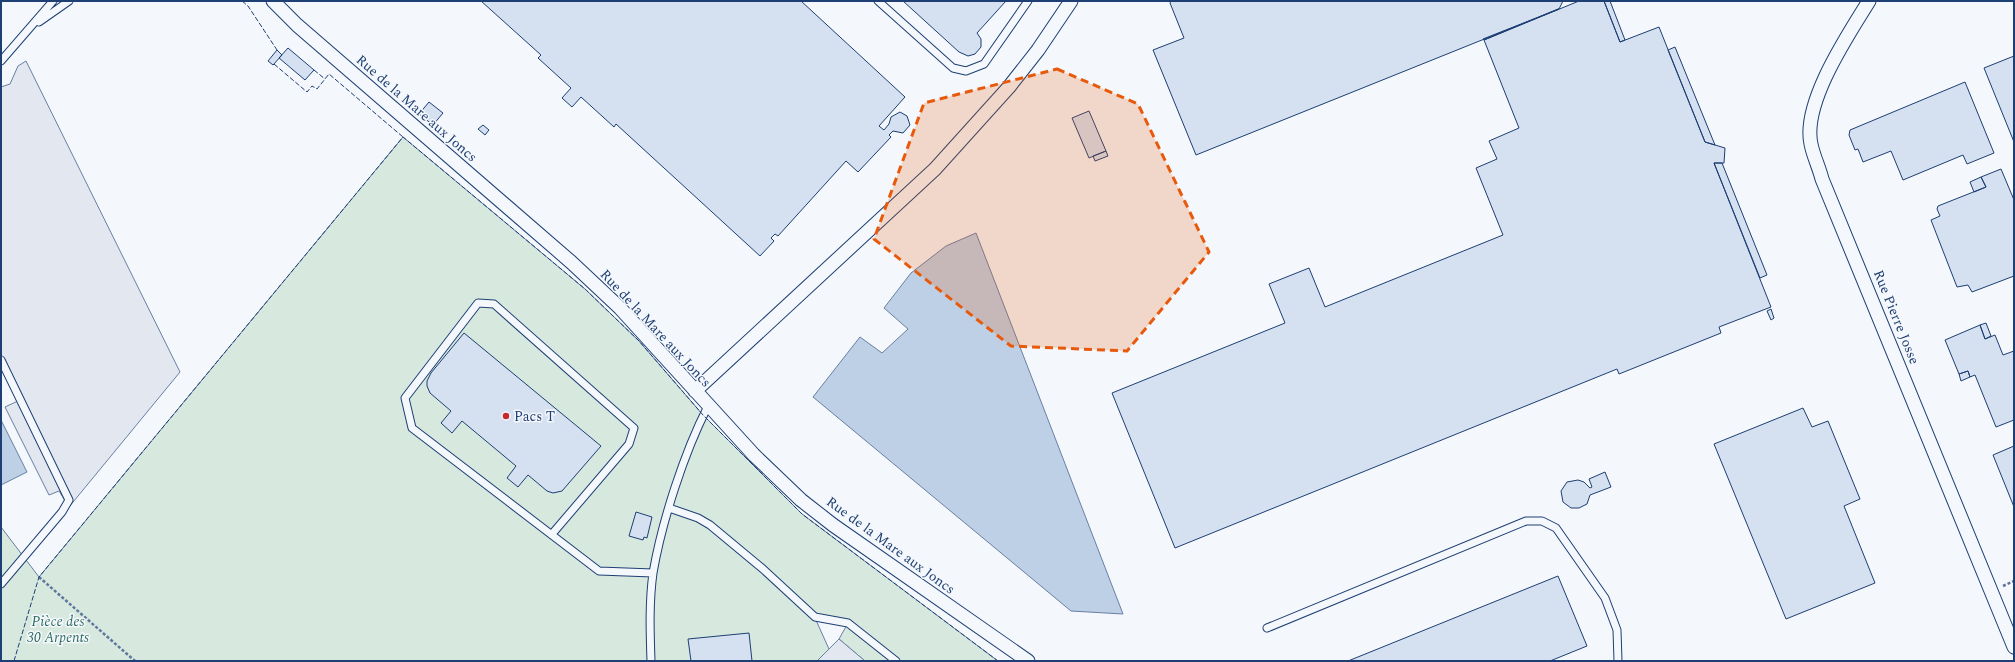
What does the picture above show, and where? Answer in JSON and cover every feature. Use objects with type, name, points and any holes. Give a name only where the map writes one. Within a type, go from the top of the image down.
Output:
[{"type":"street","name":"Rue de la Mare aux Joncs","points":[[273,1],[324,50],[571,262],[620,308],[708,406],[778,479],[833,526],[1028,661]]},
{"type":"street","points":[[695,391],[936,169],[1008,87],[1038,50],[1071,1]]},
{"type":"street","name":"Rue Pierre Josse","points":[[1869,1],[1845,39],[1823,83],[1814,108],[1810,143],[1822,179],[2014,646]]},
{"type":"lane","points":[[1,61],[31,28],[52,1]]},
{"type":"lane","points":[[31,28],[62,1]]},
{"type":"lane","points":[[31,28],[69,1]]},
{"type":"lane","points":[[878,1],[953,68],[966,70],[984,64],[1028,1]]},
{"type":"lane","points":[[552,534],[629,444],[634,428],[494,304],[478,303],[405,398],[412,428],[552,534],[598,571],[653,573]]},
{"type":"lane","points":[[1,360],[69,500],[62,512],[1,584]]},
{"type":"lane","points":[[651,661],[650,631],[653,573],[684,458],[708,406]]},
{"type":"lane","points":[[670,508],[698,518],[710,525],[763,569],[815,617],[848,623],[896,661]]},
{"type":"lane","points":[[1267,628],[1526,521],[1542,521],[1556,528],[1604,598],[1617,630],[1618,661]]},
{"type":"path","points":[[39,577],[135,661]]},
{"type":"highlighted area","points":[[1057,69],[1138,104],[1209,252],[1127,351],[1011,346],[874,239],[924,103]]},
{"type":"green space","name":"Pièce des 30 Arpents","points":[[403,137],[585,289],[639,341],[703,415],[802,514],[998,661],[865,661],[839,639],[848,623],[815,618],[829,649],[817,661],[1,661],[1,527],[39,577]]},
{"type":"shaded area","points":[[26,61],[180,372],[69,507],[59,491],[49,495],[5,407],[20,400],[1,360],[1,87],[10,84],[18,66]]},
{"type":"shaded area","points":[[839,639],[865,661],[817,661]]},
{"type":"water","points":[[976,233],[1123,614],[1071,611],[813,397],[860,337],[882,353],[908,329],[884,308],[911,273],[946,246]]},
{"type":"water","points":[[1,420],[27,472],[1,485]]},
{"type":"building","points":[[481,1],[801,1],[905,97],[879,126],[884,130],[889,124],[891,117],[900,112],[907,116],[910,125],[903,133],[893,131],[889,135],[891,137],[858,172],[846,161],[778,236],[775,234],[771,238],[774,241],[760,256],[616,124],[614,127],[581,97],[572,107],[562,98],[571,88],[538,58],[541,55]]},
{"type":"building","points":[[903,1],[1006,1],[977,33],[981,39],[981,47],[975,54],[968,56],[959,52]]},
{"type":"building","points":[[1171,1],[1563,1],[1559,9],[1196,155],[1153,50],[1184,38],[1170,3]]},
{"type":"building","points":[[1579,1],[1604,1],[1620,42],[1659,27],[1705,142],[1725,148],[1724,163],[1714,163],[1771,307],[1719,327],[1721,333],[1619,374],[1617,369],[1175,548],[1112,393],[1285,323],[1269,284],[1309,268],[1325,307],[1503,235],[1476,168],[1497,159],[1489,141],[1519,128],[1484,40]]},
{"type":"building","points":[[1604,1],[1610,1],[1625,40],[1620,42]]},
{"type":"building","points":[[1542,16],[1484,40],[1483,39]]},
{"type":"building","points":[[1675,47],[1715,145],[1705,142],[1668,50]]},
{"type":"building","points":[[288,48],[314,70],[305,80],[279,58]]},
{"type":"building","points":[[277,50],[282,55],[273,65],[268,61]]},
{"type":"building","points":[[2014,56],[2014,142],[1984,68]]},
{"type":"building","points":[[1965,82],[1994,153],[1967,164],[1963,155],[1903,180],[1891,151],[1863,162],[1858,149],[1855,150],[1849,135],[1850,130]]},
{"type":"building","points":[[429,102],[443,113],[433,125],[419,114]]},
{"type":"building","points":[[1089,111],[1106,151],[1089,158],[1072,118]]},
{"type":"building","points":[[483,125],[489,130],[485,135],[478,129]]},
{"type":"building","points":[[1106,151],[1108,156],[1095,161],[1093,156]]},
{"type":"building","points":[[1714,163],[1722,163],[1767,275],[1760,278]]},
{"type":"building","points":[[2001,169],[2014,200],[2014,276],[1972,292],[1968,285],[1957,287],[1931,220],[1940,216],[1937,209],[1938,206],[1986,187],[1981,177]]},
{"type":"building","points":[[1981,177],[1986,187],[1974,192],[1970,182]]},
{"type":"building","points":[[1771,309],[1774,318],[1771,320],[1767,311]]},
{"type":"building","points":[[1986,323],[1991,336],[1985,339],[1980,325]]},
{"type":"building","points":[[1980,325],[1985,339],[1995,335],[2003,355],[2014,351],[2014,420],[1996,427],[1975,375],[1970,377],[1968,371],[1959,374],[1945,340]]},
{"type":"building","name":"Pacs T","points":[[464,333],[601,446],[562,491],[553,493],[547,491],[528,475],[518,487],[507,478],[516,466],[462,421],[452,433],[441,423],[451,411],[430,393],[427,386],[427,381],[431,373]]},
{"type":"building","points":[[1968,371],[1970,377],[1961,381],[1959,374]]},
{"type":"building","points":[[1803,408],[1812,427],[1828,421],[1860,499],[1844,506],[1875,583],[1786,619],[1714,444]]},
{"type":"building","points":[[2014,446],[2014,507],[1993,455]]},
{"type":"building","points":[[1605,472],[1611,487],[1590,495],[1587,504],[1579,508],[1571,508],[1563,502],[1561,491],[1567,482],[1578,480],[1584,482],[1590,488],[1592,487],[1589,479]]},
{"type":"building","points":[[636,512],[652,517],[647,538],[644,537],[643,540],[629,536]]},
{"type":"building","points":[[1558,576],[1587,646],[1550,661],[1348,661]]},
{"type":"building","points":[[749,633],[752,661],[691,661],[688,639]]},
{"type":"fence","points":[[242,1],[248,6],[277,50]]},
{"type":"fence","points":[[274,64],[307,92],[312,86],[317,89],[329,74],[403,137]]},
{"type":"fence","points":[[314,70],[325,79]]},
{"type":"fence","points":[[14,661],[39,577],[403,137],[585,289],[639,341],[703,415],[802,514],[998,661]]},
{"type":"place","name":"Pacs T","points":[[506,416]]}]
